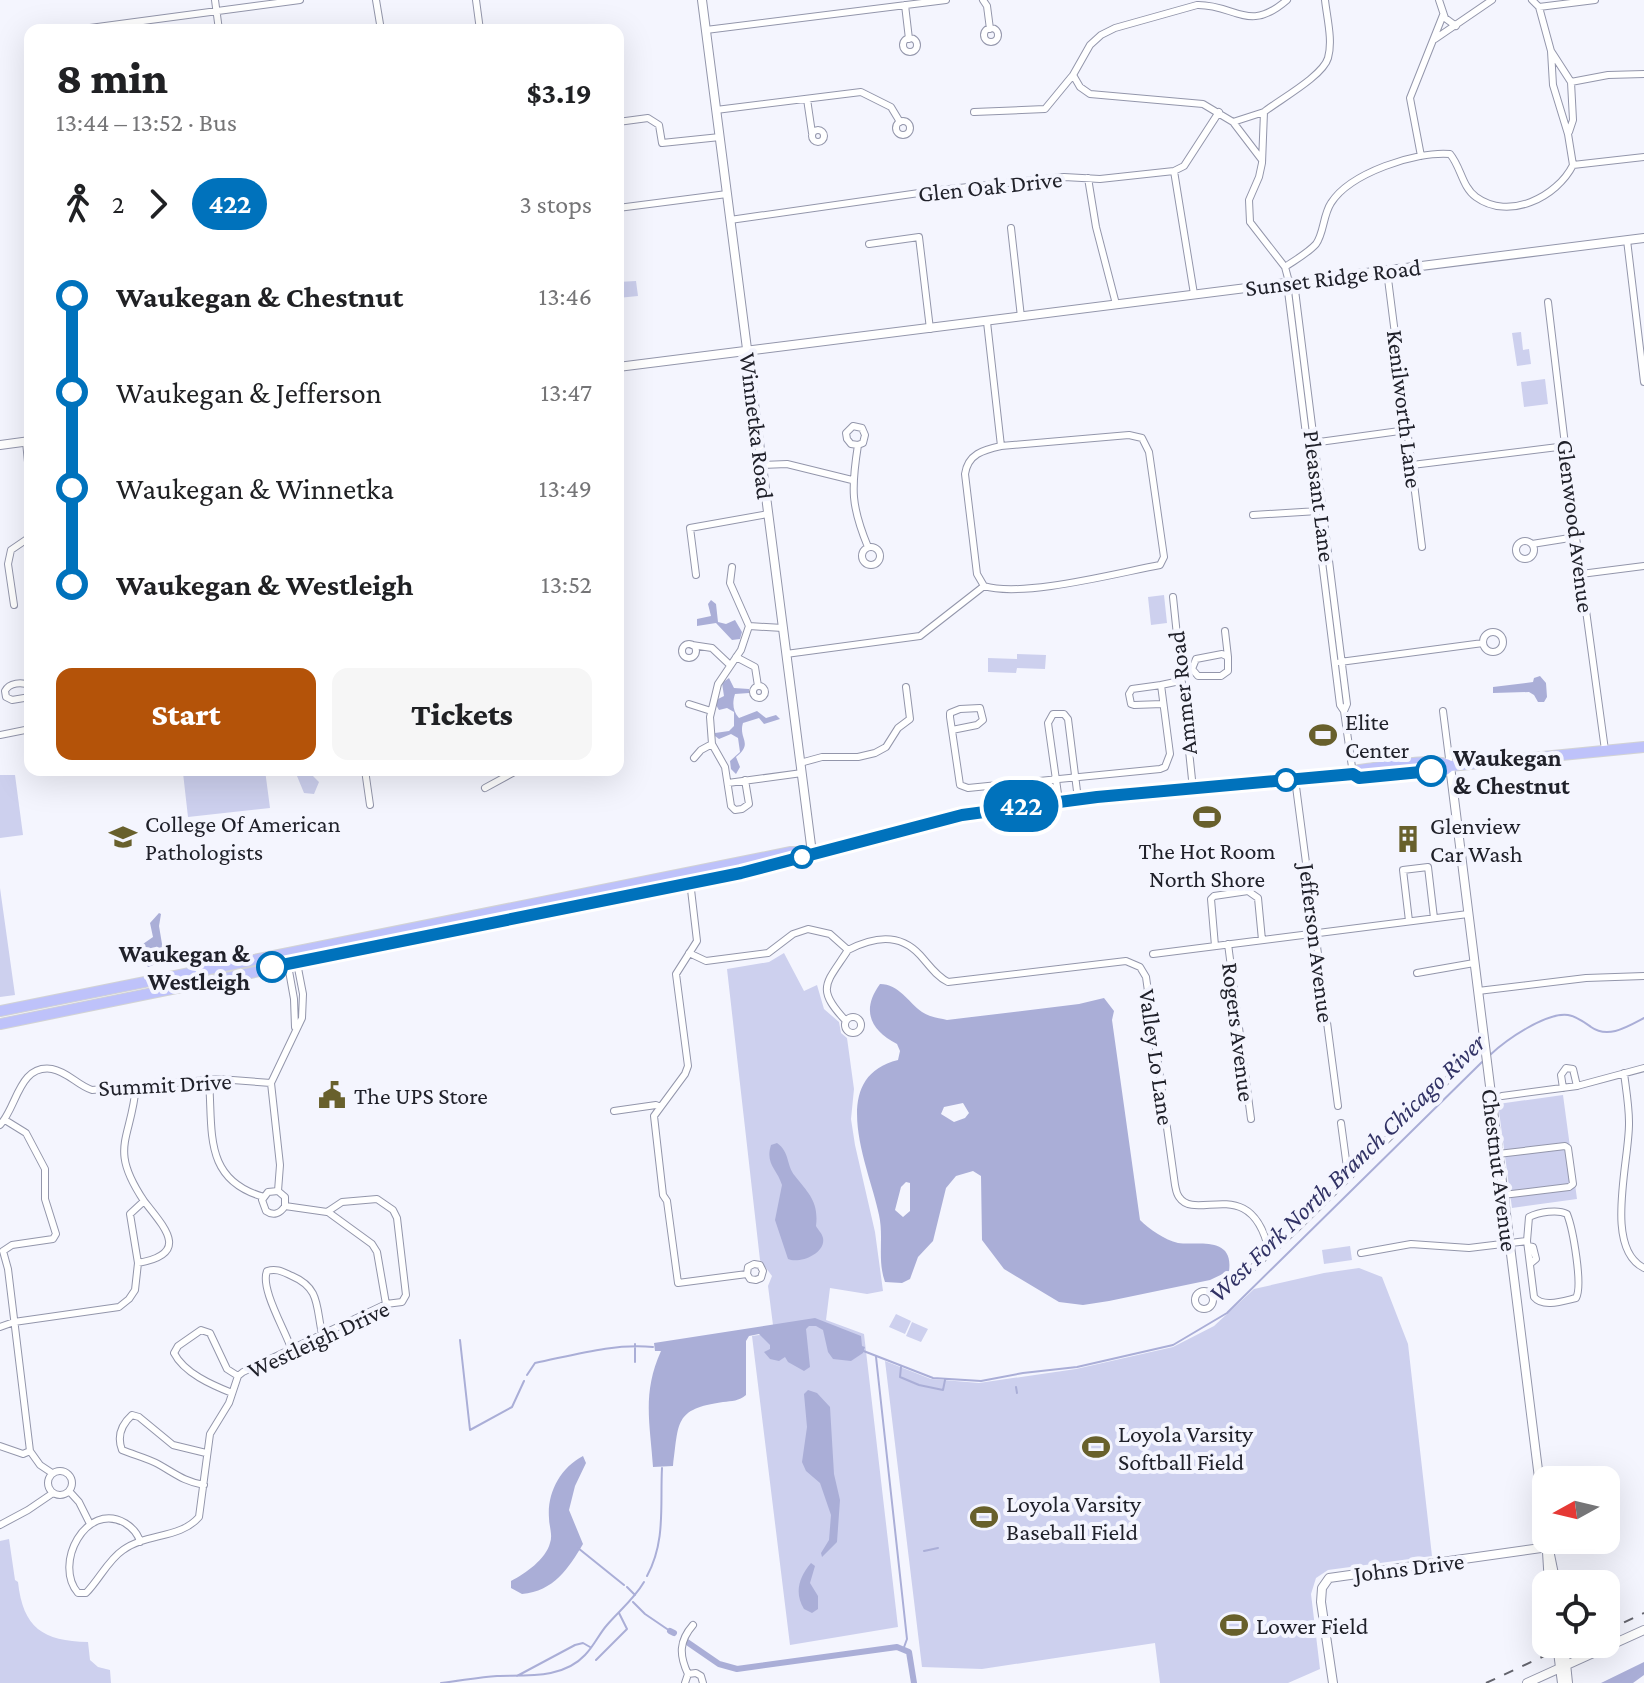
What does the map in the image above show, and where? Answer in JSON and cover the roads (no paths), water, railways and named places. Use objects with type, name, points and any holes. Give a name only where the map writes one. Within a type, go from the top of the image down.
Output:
[{"type":"main road","points":[[0,1011],[292,958],[690,878],[792,862],[812,853],[962,815],[1078,799],[1353,774],[1359,770],[1444,762],[1450,766],[1644,747]]},
{"type":"main road","points":[[0,1024],[292,958]]},
{"type":"street","points":[[215,0],[218,24]]},
{"type":"street","points":[[120,24],[300,0]]},
{"type":"street","points":[[376,0],[380,24]]},
{"type":"street","points":[[476,0],[479,24]]},
{"type":"street","name":"Winnetka Road","points":[[702,0],[812,853]]},
{"type":"street","points":[[706,30],[879,3],[905,5],[946,0]]},
{"type":"street","points":[[983,0],[987,6],[990,29]]},
{"type":"street","points":[[974,112],[1045,109],[1073,75],[1090,45],[1115,28],[1207,4],[1230,13],[1252,16],[1271,12],[1287,0]]},
{"type":"street","points":[[1233,122],[1264,112],[1317,74],[1327,63],[1329,42],[1325,0]]},
{"type":"street","points":[[1439,0],[1443,15],[1456,26]]},
{"type":"street","points":[[1435,39],[1492,0]]},
{"type":"street","points":[[1532,0],[1539,7],[1551,51],[1553,85],[1568,134],[1573,165]]},
{"type":"street","points":[[1539,7],[1595,0]]},
{"type":"street","points":[[905,5],[909,39]]},
{"type":"street","points":[[1421,156],[1410,98],[1443,15]]},
{"type":"street","points":[[1551,51],[1571,82],[1573,120],[1568,134]]},
{"type":"street","points":[[1571,82],[1608,75],[1644,74]]},
{"type":"street","points":[[1073,75],[1080,87],[1090,94],[1203,104],[1233,122],[1262,160]]},
{"type":"street","points":[[716,110],[861,92],[891,107],[900,122]]},
{"type":"street","points":[[807,99],[812,133]]},
{"type":"street","points":[[1194,294],[1174,171],[1184,166],[1219,112]]},
{"type":"street","name":"Pleasant Lane","points":[[1264,112],[1262,160],[1259,177],[1249,200],[1250,222],[1285,267],[1289,282],[1338,662],[1340,705],[1344,711],[1353,774]]},
{"type":"street","points":[[624,121],[648,118],[659,125],[662,143],[720,137]]},
{"type":"street","points":[[1285,267],[1317,242],[1330,204],[1350,183],[1368,173],[1421,156],[1450,154],[1474,196],[1504,206],[1526,203],[1552,192],[1573,165],[1644,157]]},
{"type":"street","name":"Glen Oak Drive","points":[[730,220],[940,190],[1064,177],[1174,171]]},
{"type":"street","points":[[1088,178],[1096,227],[1116,304]]},
{"type":"street","points":[[624,207],[727,194]]},
{"type":"street","points":[[1011,228],[1021,317]]},
{"type":"street","points":[[869,244],[919,237],[930,329]]},
{"type":"street","name":"Sunset Ridge Road","points":[[624,366],[1644,238]]},
{"type":"street","points":[[1627,240],[1644,382]]},
{"type":"street","name":"Kenilworth Lane","points":[[1387,271],[1422,547]]},
{"type":"street","name":"Glenwood Avenue","points":[[1548,302],[1605,751]]},
{"type":"street","points":[[987,322],[1001,446]]},
{"type":"street","points":[[1310,444],[1407,430]]},
{"type":"street","points":[[1138,436],[1146,441],[1164,557],[1160,565],[1090,579],[1000,591],[984,586],[977,574],[965,474],[971,458],[983,450],[1001,446],[1138,436]]},
{"type":"street","points":[[0,445],[24,442]]},
{"type":"street","points":[[858,445],[852,480],[853,504],[868,547]]},
{"type":"street","points":[[1412,465],[1566,446]]},
{"type":"street","points":[[762,465],[787,464],[852,480]]},
{"type":"street","points":[[1253,515],[1319,511]]},
{"type":"street","points":[[696,575],[690,528],[768,514]]},
{"type":"street","points":[[1532,544],[1576,537]]},
{"type":"street","points":[[14,605],[8,564],[11,550],[24,541]]},
{"type":"street","points":[[1581,574],[1644,566]]},
{"type":"street","points":[[732,567],[730,583],[749,626],[736,657],[718,684],[711,711],[712,744],[725,767],[731,806],[735,810],[749,804],[745,780]]},
{"type":"street","points":[[786,654],[920,636],[984,586]]},
{"type":"street","name":"Ammer Road","points":[[1173,597],[1193,789]]},
{"type":"street","points":[[749,626],[783,628]]},
{"type":"street","points":[[1192,669],[1198,676],[1221,676],[1228,671],[1225,631]]},
{"type":"street","points":[[1338,662],[1483,643]]},
{"type":"street","points":[[692,645],[712,648],[730,665]]},
{"type":"street","points":[[1192,669],[1196,659],[1222,654],[1228,657]]},
{"type":"street","points":[[736,657],[755,667],[758,686]]},
{"type":"street","points":[[1179,670],[1192,669]]},
{"type":"street","points":[[1163,704],[1134,705],[1129,694],[1132,689],[1180,681]]},
{"type":"street","points":[[24,684],[12,685],[5,691],[6,697],[12,700],[24,698]]},
{"type":"street","points":[[952,730],[977,725],[983,720],[980,708],[952,711],[952,730],[956,767],[962,787],[976,789],[1165,767],[1170,754],[1161,685]]},
{"type":"street","points":[[800,763],[822,757],[858,757],[881,751],[898,728],[910,719],[906,687]]},
{"type":"street","points":[[689,704],[711,711]]},
{"type":"street","name":"Chestnut Avenue","points":[[1443,711],[1537,1466]]},
{"type":"street","points":[[1059,801],[1048,723],[1053,714],[1061,713],[1068,719],[1078,799]]},
{"type":"street","points":[[0,735],[24,730]]},
{"type":"street","points":[[694,758],[712,744]]},
{"type":"street","points":[[728,783],[802,773]]},
{"type":"street","points":[[366,776],[370,805]]},
{"type":"street","points":[[485,788],[509,776]]},
{"type":"street","name":"Jefferson Avenue","points":[[1295,779],[1338,1106]]},
{"type":"street","points":[[1409,921],[1403,870],[1428,867],[1434,918]]},
{"type":"street","points":[[690,878],[697,941],[676,974],[688,1066],[654,1120],[678,1283],[747,1274]]},
{"type":"street","points":[[1215,946],[1211,899],[1248,891],[1258,898],[1262,940]]},
{"type":"street","points":[[1153,954],[1468,914]]},
{"type":"street","points":[[689,953],[706,961],[768,953],[793,934],[808,929],[830,934],[848,950],[828,982],[826,992],[830,1004],[846,1021]]},
{"type":"street","name":"Valley Lo Lane","points":[[848,950],[880,937],[899,941],[915,950],[936,974],[948,982],[1134,962],[1146,977],[1179,1198],[1187,1204],[1235,1204],[1258,1219],[1269,1251]]},
{"type":"street","name":"Rogers Avenue","points":[[1228,944],[1251,1119]]},
{"type":"street","points":[[278,1191],[280,1165],[271,1083],[295,1031],[292,958]]},
{"type":"street","points":[[1417,973],[1474,963]]},
{"type":"street","points":[[1478,991],[1586,978],[1644,976]]},
{"type":"street","points":[[1213,1297],[1238,1281],[1297,1228],[1348,1175],[1484,1048]]},
{"type":"street","points":[[1563,1088],[1561,1075],[1566,1068],[1573,1069],[1577,1086]]},
{"type":"street","points":[[1502,1096],[1577,1086],[1644,1068]]},
{"type":"street","name":"Summit Drive","points":[[2,1122],[22,1083],[31,1073],[42,1070],[62,1072],[82,1087],[92,1090],[235,1079],[271,1083]]},
{"type":"street","points":[[1624,1073],[1629,1122],[1622,1199],[1624,1245],[1630,1257],[1644,1268]]},
{"type":"street","points":[[209,1081],[216,1158],[223,1174],[235,1184],[264,1197],[268,1192],[278,1191],[285,1197],[285,1206]]},
{"type":"street","points":[[136,1086],[123,1156],[133,1184],[170,1237],[167,1253],[155,1260],[138,1263]]},
{"type":"street","points":[[614,1111],[653,1105],[660,1107]]},
{"type":"street","points":[[0,1525],[53,1493],[63,1495],[72,1484],[68,1473],[52,1473],[40,1465],[30,1451],[6,1260],[1,1249],[53,1239],[56,1234],[45,1199],[45,1169],[26,1133],[2,1122]]},
{"type":"street","points":[[1341,1123],[1348,1175]]},
{"type":"street","points":[[1498,1154],[1565,1146],[1568,1148],[1573,1184],[1503,1195]]},
{"type":"street","name":"Westleigh Drive","points":[[90,1524],[76,1539],[70,1562],[73,1587],[78,1593],[86,1593],[121,1551],[192,1525],[199,1517],[210,1434],[229,1403],[238,1376],[254,1364],[386,1304],[402,1302],[406,1295],[397,1218],[393,1210],[377,1199],[342,1202],[327,1212],[285,1206],[279,1213],[271,1214],[263,1205],[264,1197]]},
{"type":"street","points":[[0,1327],[14,1322],[119,1307],[135,1290],[138,1263],[130,1214],[144,1201]]},
{"type":"street","points":[[327,1212],[372,1244],[377,1252],[386,1304]]},
{"type":"street","points":[[1563,1212],[1569,1217],[1578,1296],[1545,1303],[1537,1301],[1528,1244],[1528,1222],[1533,1215],[1563,1212]]},
{"type":"street","points":[[1361,1253],[1411,1244],[1469,1248],[1528,1244]]},
{"type":"street","points":[[291,1348],[268,1293],[264,1279],[267,1271],[276,1269],[307,1283],[314,1293],[322,1334]]},
{"type":"street","points":[[232,1393],[201,1378],[178,1361],[174,1353],[178,1346],[201,1330],[210,1333],[227,1369],[238,1376]]},
{"type":"street","points":[[204,1485],[185,1482],[156,1463],[122,1450],[119,1441],[121,1428],[132,1415],[139,1417],[173,1445],[206,1453]]},
{"type":"street","points":[[0,1446],[23,1454],[30,1451]]},
{"type":"street","points":[[52,1473],[48,1483],[53,1493]]},
{"type":"street","points":[[69,1491],[79,1502],[90,1524],[99,1519],[115,1518],[139,1535],[140,1542]]},
{"type":"street","points":[[0,1517],[12,1518]]},
{"type":"street","name":"Johns Drive","points":[[1333,1683],[1321,1602],[1322,1588],[1329,1578],[1532,1544]]},
{"type":"street","points":[[685,1683],[688,1674],[680,1646],[693,1625]]},
{"type":"street","points":[[1620,1637],[1644,1628]]},
{"type":"street","points":[[1527,1683],[1644,1628]]},
{"type":"street","points":[[1562,1658],[1565,1683]]},
{"type":"street","points":[[688,1674],[696,1673],[703,1683]]},
{"type":"waterway","name":"West Fork North Branch Chicago River","points":[[1490,1055],[1527,1028],[1559,1015],[1574,1017],[1604,1032],[1618,1030],[1644,1018]]},
{"type":"waterway","name":"West Fork North Branch Chicago River","points":[[861,1350],[933,1378],[981,1381],[1077,1367],[1173,1345],[1227,1313],[1482,1062]]},
{"type":"waterway","points":[[460,1340],[470,1430],[512,1407],[524,1381]]},
{"type":"waterway","points":[[635,1344],[635,1362]]},
{"type":"waterway","points":[[527,1375],[535,1363],[579,1353],[609,1348],[653,1347]]},
{"type":"waterway","points":[[876,1357],[907,1639],[903,1650]]},
{"type":"waterway","points":[[901,1367],[900,1377],[919,1385],[943,1390],[945,1380]]},
{"type":"waterway","points":[[1016,1387],[1017,1393]]},
{"type":"waterway","name":"West Fork North Branch Chicago River","points":[[647,1576],[660,1536],[662,1468]]},
{"type":"waterway","points":[[578,1548],[624,1585]]},
{"type":"waterway","points":[[924,1551],[938,1548]]},
{"type":"waterway","name":"West Fork North Branch Chicago River","points":[[441,1683],[544,1674],[566,1668],[588,1651],[644,1582]]},
{"type":"waterway","points":[[627,1587],[635,1595]]},
{"type":"waterway","points":[[633,1602],[670,1631]]},
{"type":"waterway","points":[[596,1660],[627,1629],[619,1613]]},
{"type":"waterway","points":[[670,1631],[674,1633]]},
{"type":"waterway","points":[[687,1642],[719,1664],[737,1669],[897,1647],[909,1652],[914,1683]]},
{"type":"waterway","points":[[517,1676],[575,1645],[583,1643],[590,1647]]},
{"type":"railway","points":[[1620,1624],[1644,1613]]},
{"type":"railway","points":[[1486,1683],[1540,1658]]},
{"type":"place","name":"Elite Center","points":[[1323,735]]},
{"type":"place","name":"Waukegan & Chestnut","points":[[1431,771]]},
{"type":"place","name":"The Hot Room North Shore","points":[[1207,817]]},
{"type":"place","name":"College Of American Pathologists","points":[[123,837]]},
{"type":"place","name":"Glenview Car Wash","points":[[1408,839]]},
{"type":"place","name":"Waukegan & Westleigh","points":[[272,967]]},
{"type":"place","name":"The UPS Store","points":[[332,1095]]},
{"type":"place","name":"Loyola Varsity Softball Field","points":[[1096,1447]]},
{"type":"place","name":"Loyola Varsity Baseball Field","points":[[984,1517]]},
{"type":"place","name":"Lower Field","points":[[1234,1625]]}]
